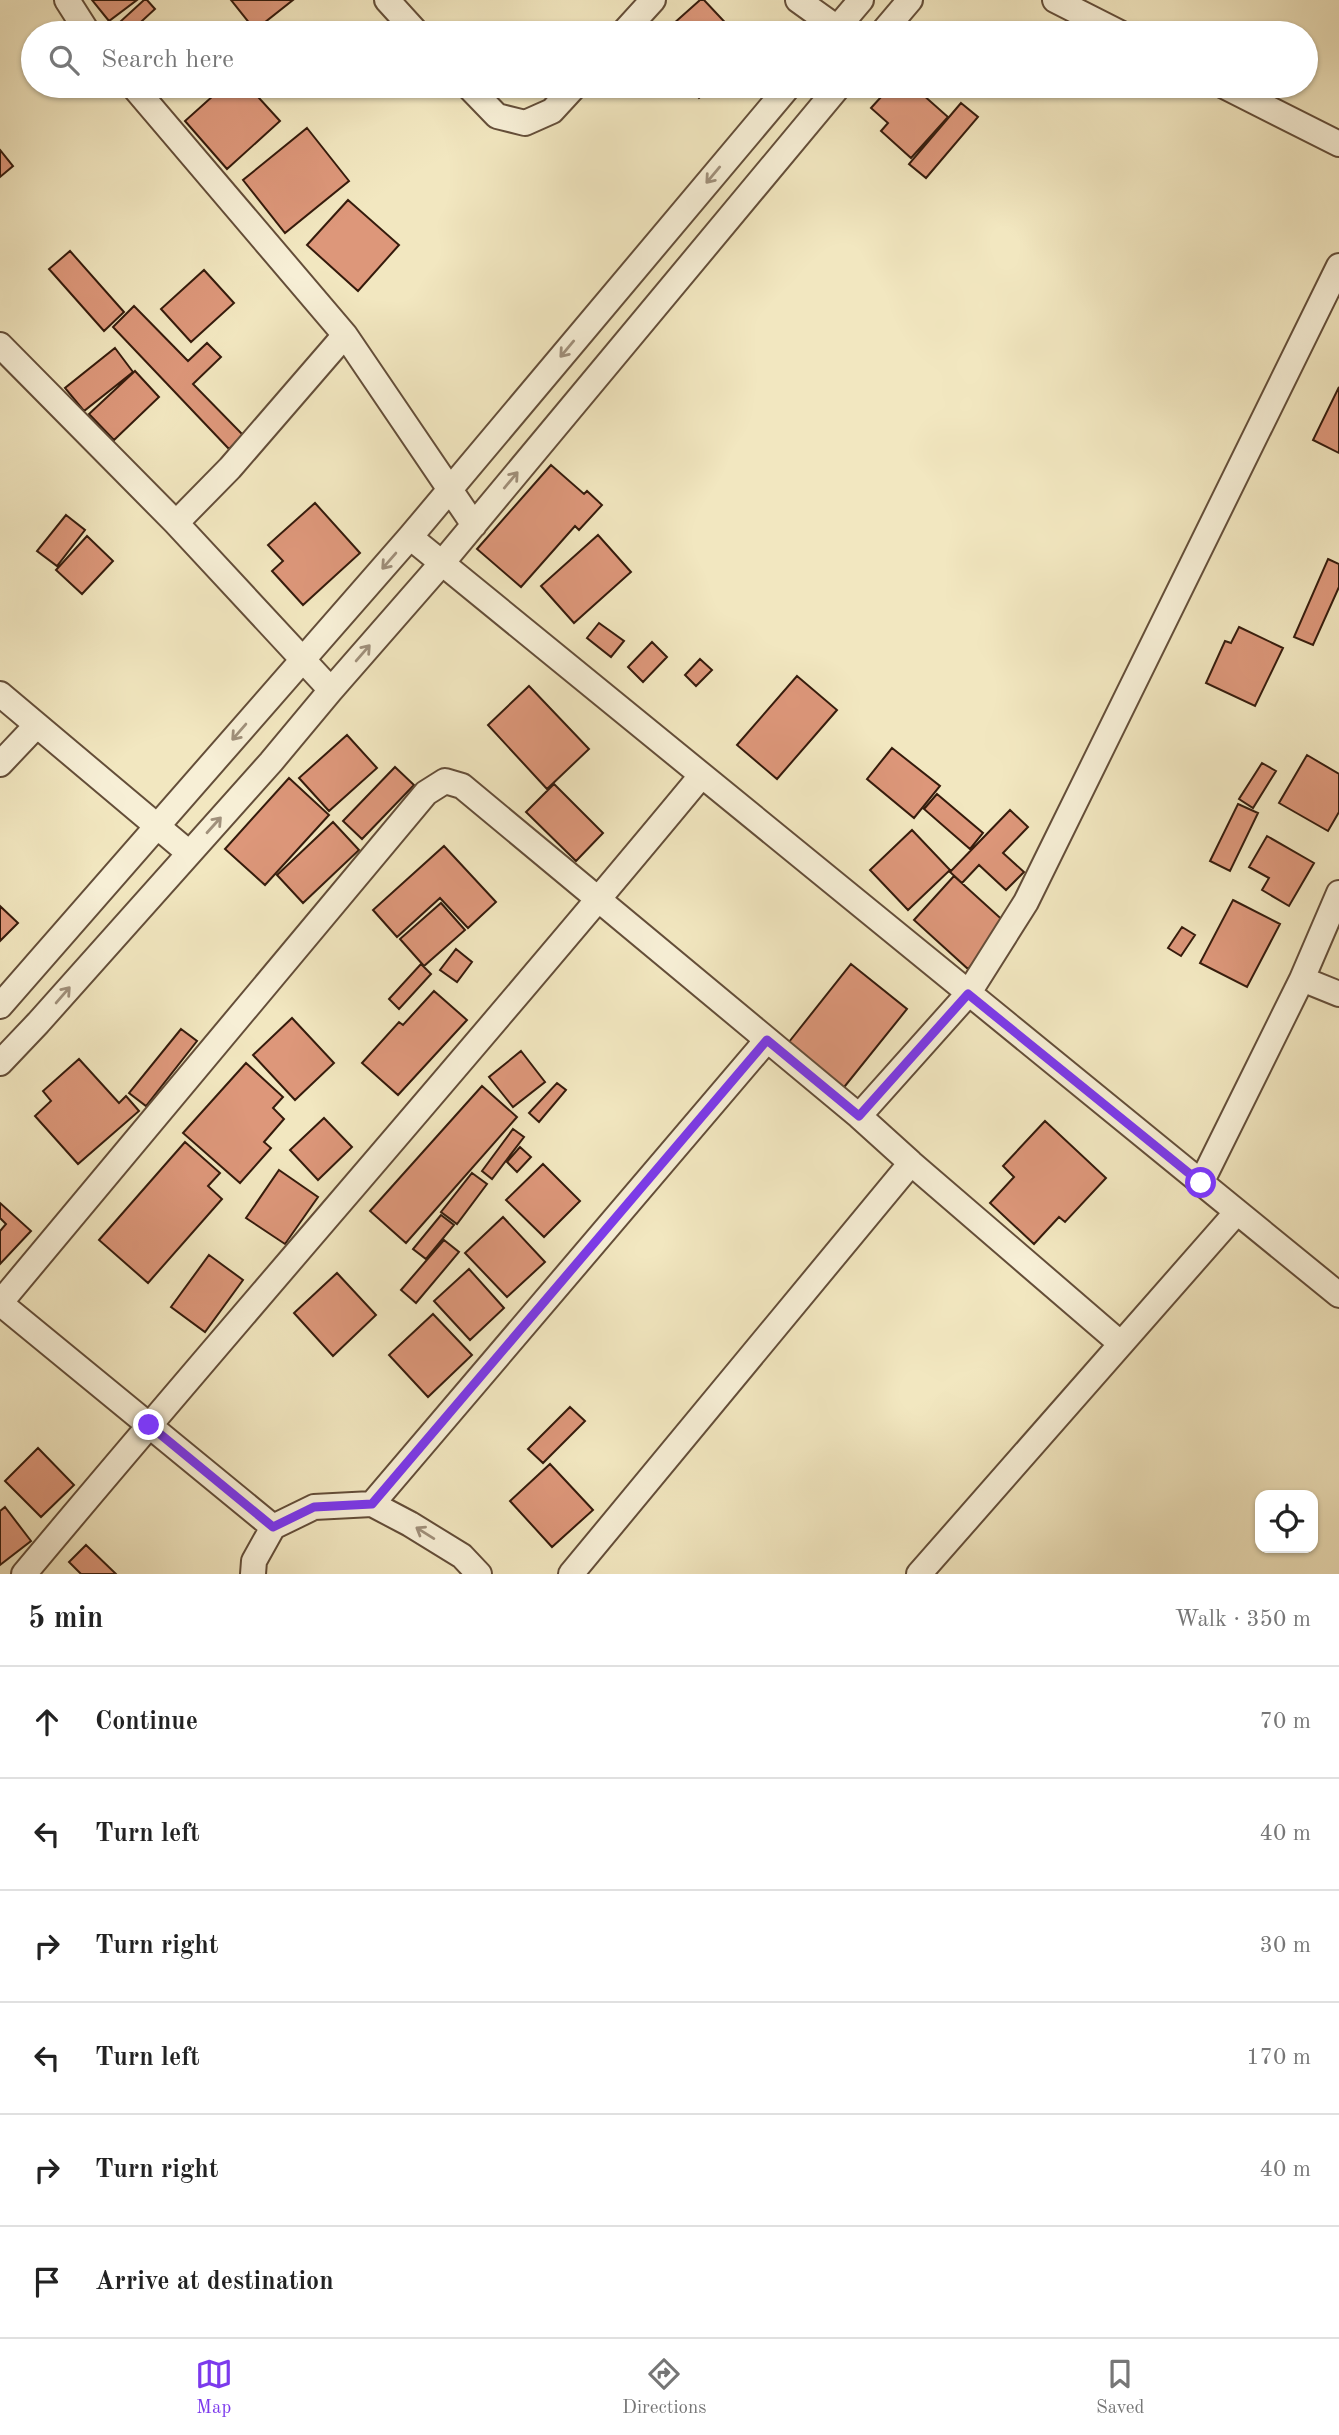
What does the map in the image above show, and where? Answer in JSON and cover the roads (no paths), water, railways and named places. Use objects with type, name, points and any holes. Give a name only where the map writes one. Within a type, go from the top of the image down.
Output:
[{"type":"street","points":[[67,0],[80,21]]},
{"type":"street","points":[[387,0],[406,21]]},
{"type":"street","points":[[634,21],[653,0]]},
{"type":"street","points":[[798,0],[824,21]]},
{"type":"street","points":[[846,21],[861,0]]},
{"type":"street","points":[[892,21],[910,0]]},
{"type":"street","points":[[1055,0],[1097,21]]},
{"type":"street","points":[[143,98],[345,335],[474,525]]},
{"type":"street","points":[[480,98],[497,116],[525,123],[552,111],[564,98]]},
{"type":"street","points":[[38,1023],[5,1001],[410,537],[779,98]]},
{"type":"street","points":[[0,1063],[271,761],[442,563],[829,98]]},
{"type":"street","points":[[1248,98],[1339,144]]},
{"type":"street","points":[[744,140],[774,164]]},
{"type":"street","points":[[859,1116],[968,994],[1026,902],[1339,266]]},
{"type":"street","points":[[627,277],[657,304]]},
{"type":"street","points":[[176,523],[230,468],[345,335]]},
{"type":"street","points":[[0,345],[176,523],[331,690]]},
{"type":"street","points":[[410,537],[1339,1295]]},
{"type":"street","points":[[0,694],[189,853]]},
{"type":"street","points":[[0,764],[36,726]]},
{"type":"street","points":[[24,1574],[599,900],[701,776]]},
{"type":"street","points":[[273,1527],[0,1303],[426,793],[445,781],[462,786],[859,1116],[1121,1343]]},
{"type":"street","points":[[1201,1183],[1302,979],[1339,893]]},
{"type":"street","points":[[1302,979],[1339,994]]},
{"type":"street","points":[[372,1504],[767,1040]]},
{"type":"street","points":[[571,1574],[911,1163]]},
{"type":"street","points":[[919,1574],[1237,1212]]},
{"type":"street","points":[[253,1574],[254,1560],[273,1527],[314,1507],[372,1504],[462,1556],[479,1574]]}]
